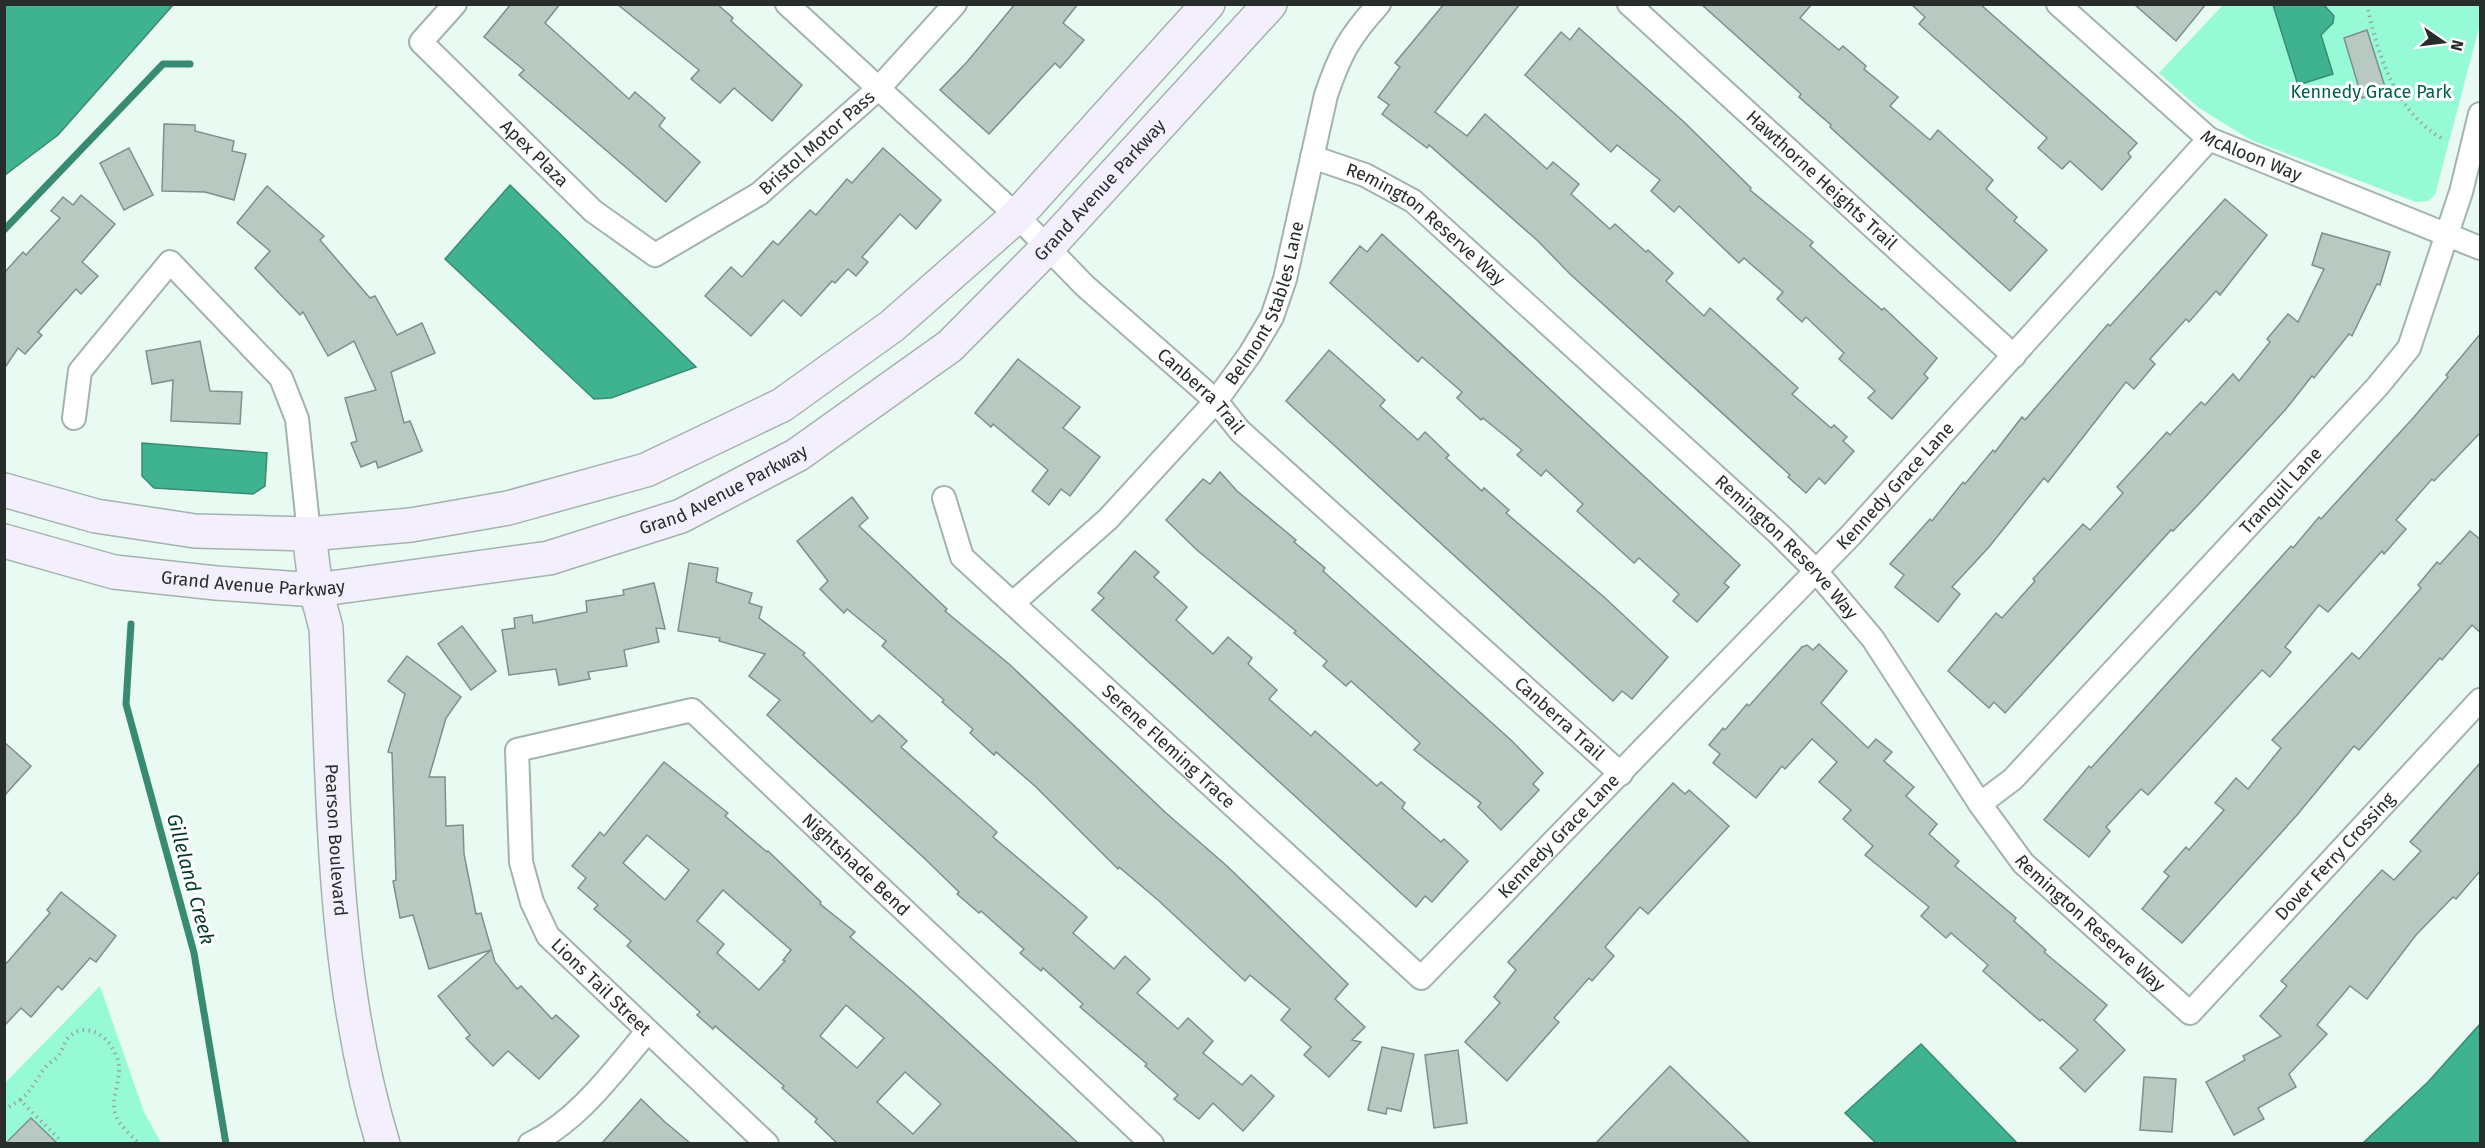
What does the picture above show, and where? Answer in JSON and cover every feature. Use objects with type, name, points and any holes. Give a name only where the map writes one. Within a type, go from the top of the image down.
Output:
[{"type":"street","name":"Apex Plaza","points":[[455,4],[421,42],[593,211],[655,255]]},
{"type":"street","name":"Canberra Trail","points":[[787,4],[1017,216],[1047,248],[1216,401],[1240,431],[1621,774]]},
{"type":"street","name":"Bristol Motor Pass","points":[[655,255],[759,194],[879,88],[955,4]]},
{"type":"street","points":[[4,490],[96,516],[195,531],[309,534],[411,525],[508,508],[646,470],[782,405],[892,326],[1017,216],[1208,4]]},
{"type":"street","name":"Grand Avenue Parkway","points":[[4,541],[114,572],[216,583],[316,590],[549,558],[681,516],[797,455],[950,346],[1047,248],[1270,4]]},
{"type":"street","name":"Belmont Stables Lane","points":[[1013,603],[1108,519],[1216,401],[1250,354],[1272,317],[1286,279],[1326,95],[1335,68],[1351,36],[1379,4]]},
{"type":"street","name":"Hawthorne Heights Trail","points":[[1629,4],[2014,356]]},
{"type":"street","name":"McAloon Way","points":[[2058,4],[2209,139],[2402,219],[2481,248]]},
{"type":"street","name":"Tranquil Lane","points":[[1980,804],[2013,779],[2384,379],[2409,348],[2447,234],[2481,114]]},
{"type":"street","name":"Kennedy Grace Lane","points":[[1421,978],[1850,536],[2209,139]]},
{"type":"street","name":"Remington Reserve Way","points":[[1312,157],[1365,175],[1413,201],[1815,570],[1873,639],[1980,804],[2024,863],[2190,1013]]},
{"type":"street","points":[[74,418],[80,371],[170,262],[282,378],[297,418],[309,534]]},
{"type":"street","name":"Serene Fleming Trace","points":[[944,498],[962,556],[1421,978]]},
{"type":"street","name":"Pearson Boulevard","points":[[309,534],[316,590],[326,628],[335,840],[343,944],[353,1027],[382,1143]]},
{"type":"street","name":"Dover Ferry Crossing","points":[[2190,1013],[2481,700]]},
{"type":"street","name":"Nightshade Bend","points":[[517,750],[692,710],[1152,1143]]},
{"type":"street","name":"Lions Tail Street","points":[[517,750],[520,862],[532,902],[548,936],[767,1143]]},
{"type":"street","points":[[530,1143],[549,1134],[576,1113],[647,1032]]},
{"type":"path","points":[[2367,4],[2391,85],[2406,106],[2443,140]]},
{"type":"path","points":[[4,1110],[34,1087],[46,1067],[58,1057],[65,1041],[73,1034],[84,1030],[96,1032],[106,1038],[118,1061],[115,1114],[129,1134],[140,1143]]},
{"type":"path","points":[[20,1100],[59,1139]]},
{"type":"green space","name":"Kennedy Grace Park","points":[[2223,5],[2480,5],[2480,24],[2435,195],[2428,201],[2416,202],[2251,140],[2199,108],[2159,73]]},
{"type":"green space","points":[[100,986],[144,1112],[161,1143],[5,1143],[4,1084]]},
{"type":"shaded area","points":[[5,4],[173,5],[58,135],[5,175]]},
{"type":"shaded area","points":[[2273,5],[2324,5],[2334,16],[2333,23],[2321,35],[2333,74],[2298,85]]},
{"type":"shaded area","points":[[510,185],[696,367],[611,398],[594,399],[445,259]]},
{"type":"shaded area","points":[[142,443],[267,453],[265,486],[253,494],[154,488],[142,476]]},
{"type":"shaded area","points":[[2480,1024],[2480,1143],[2363,1143],[2428,1082]]},
{"type":"shaded area","points":[[1921,1044],[2017,1143],[1876,1143],[1845,1113]]},
{"type":"building","points":[[511,4],[560,4],[545,23],[629,99],[635,92],[665,118],[659,126],[700,162],[666,202],[519,75],[524,70],[484,37]]},
{"type":"building","points":[[617,4],[717,4],[733,18],[731,21],[802,85],[772,121],[734,88],[720,103],[691,79],[699,70]]},
{"type":"building","points":[[1015,4],[1078,4],[1063,23],[1084,40],[1060,68],[1055,63],[989,134],[940,90],[967,62]]},
{"type":"building","points":[[1444,4],[1520,4],[1435,112],[1467,136],[1485,114],[1547,169],[1553,162],[1579,184],[1571,194],[1610,229],[1615,224],[1646,252],[1648,250],[1673,273],[1666,281],[1704,316],[1710,308],[1798,388],[1792,394],[1831,428],[1834,425],[1847,437],[1843,441],[1854,451],[1825,484],[1819,478],[1806,493],[1788,477],[1790,475],[1570,274],[1538,241],[1429,145],[1427,148],[1382,114],[1389,105],[1378,97],[1400,67],[1395,63]]},
{"type":"building","points":[[1701,4],[1812,4],[1800,18],[1839,50],[1843,46],[1866,66],[1864,69],[1898,97],[1890,106],[1930,140],[1938,130],[1993,180],[1986,189],[2017,217],[2014,221],[2047,250],[2010,291],[1830,127],[1831,125],[1799,97],[1801,94]]},
{"type":"building","points":[[1911,4],[1980,4],[2137,143],[2128,153],[2131,157],[2102,190],[2070,161],[2062,169],[2038,148],[2047,138],[1919,24],[1925,17]]},
{"type":"building","points":[[2134,4],[2206,4],[2176,41]]},
{"type":"building","points":[[1579,28],[1684,122],[1751,188],[1750,190],[1813,242],[1810,246],[1882,310],[1884,308],[1937,358],[1924,374],[1928,378],[1892,419],[1868,398],[1875,391],[1839,359],[1844,353],[1806,317],[1802,322],[1777,299],[1783,292],[1744,258],[1739,263],[1679,206],[1674,212],[1651,191],[1660,180],[1617,145],[1611,152],[1525,75],[1561,32],[1570,40]]},
{"type":"building","points":[[2367,30],[2386,90],[2362,98],[2344,38]]},
{"type":"building","points":[[164,124],[195,125],[195,131],[234,141],[232,151],[246,154],[234,200],[205,192],[162,191]]},
{"type":"building","points":[[129,148],[153,195],[124,210],[100,163]]},
{"type":"building","points":[[883,148],[941,200],[916,229],[900,214],[862,257],[868,262],[856,276],[848,269],[835,283],[832,281],[801,316],[783,300],[751,336],[705,296],[731,267],[742,277],[773,241],[778,245],[810,210],[816,215],[847,179],[852,183]]},
{"type":"building","points":[[267,186],[324,236],[320,240],[370,298],[375,296],[397,335],[422,323],[435,353],[391,372],[404,423],[410,421],[422,451],[378,468],[376,461],[361,467],[351,443],[357,441],[345,398],[376,390],[354,341],[328,356],[303,312],[300,315],[255,268],[270,251],[237,223]]},
{"type":"building","points":[[81,195],[115,224],[82,262],[98,276],[81,294],[76,289],[38,332],[42,335],[25,354],[18,348],[4,369],[4,273],[23,252],[26,255],[60,218],[51,211],[63,197],[73,205]]},
{"type":"building","points":[[2225,199],[2267,235],[2220,295],[2216,291],[2189,322],[2186,319],[2150,359],[2155,364],[2134,389],[2126,382],[2048,482],[2044,478],[1989,547],[1952,587],[1960,594],[1938,622],[1895,587],[1904,575],[1890,564],[1930,519],[1932,521],[1963,482],[1965,484],[1993,450],[1995,452],[2022,417],[2025,420],[2108,324],[2110,326]]},
{"type":"building","points":[[2322,233],[2390,252],[2380,285],[2377,284],[2352,336],[2349,334],[2286,409],[2198,505],[2173,531],[2171,530],[2005,713],[1994,702],[1989,708],[1948,671],[1996,613],[2002,618],[2035,581],[2033,579],[2083,524],[2090,530],[2123,493],[2117,487],[2167,432],[2170,435],[2201,402],[2205,405],[2233,374],[2239,381],[2270,342],[2267,339],[2288,314],[2298,322],[2324,269],[2312,265]]},
{"type":"building","points":[[1382,234],[1740,565],[1724,583],[1729,587],[1697,622],[1673,601],[1679,594],[1639,558],[1634,563],[1577,511],[1583,504],[1546,470],[1541,476],[1517,455],[1522,450],[1483,418],[1481,420],[1457,398],[1462,392],[1422,357],[1418,362],[1330,283],[1360,246],[1367,252]]},
{"type":"building","points":[[2481,333],[2481,432],[2434,481],[2432,479],[2396,520],[2406,529],[2384,554],[2382,551],[2328,612],[2319,605],[2285,647],[2291,652],[2270,677],[2262,670],[2148,795],[2141,789],[2106,827],[2110,831],[2089,857],[2044,820],[2089,766],[2091,768],[2291,546],[2293,548],[2319,517],[2321,519],[2414,417]]},
{"type":"building","points":[[200,341],[210,391],[242,392],[240,424],[171,421],[173,380],[152,384],[146,351]]},
{"type":"building","points":[[1329,350],[1385,400],[1380,406],[1418,440],[1425,432],[1449,455],[1446,458],[1482,491],[1484,488],[1509,510],[1506,513],[1604,597],[1668,657],[1632,699],[1622,691],[1613,701],[1286,401]]},
{"type":"building","points":[[1018,359],[1080,407],[1063,428],[1100,457],[1070,496],[1061,489],[1049,505],[1032,491],[1048,470],[993,424],[991,427],[975,413]]},
{"type":"building","points":[[1220,472],[1237,491],[1296,540],[1294,542],[1325,568],[1323,571],[1512,741],[1543,773],[1533,784],[1539,790],[1501,830],[1478,807],[1481,803],[1414,750],[1420,743],[1351,681],[1346,686],[1323,666],[1327,661],[1294,633],[1296,631],[1198,551],[1166,520],[1203,479],[1210,484]]},
{"type":"building","points":[[852,497],[868,518],[859,526],[947,609],[945,611],[1009,664],[1166,813],[1227,866],[1348,984],[1335,999],[1365,1027],[1352,1040],[1361,1042],[1329,1077],[1304,1055],[1311,1047],[1281,1020],[1290,1009],[1250,975],[1245,981],[1159,901],[1119,867],[1118,869],[1036,787],[996,752],[994,755],[970,733],[973,729],[942,702],[944,700],[882,646],[886,641],[847,609],[844,613],[820,589],[828,581],[797,541]]},
{"type":"building","points":[[2470,531],[2481,540],[2481,633],[2472,625],[2359,750],[2354,746],[2297,815],[2182,943],[2142,909],[2169,876],[2164,872],[2186,847],[2189,850],[2224,810],[2215,803],[2236,778],[2248,789],[2281,748],[2272,740],[2352,653],[2359,659],[2421,588],[2418,585],[2437,562],[2440,564]]},
{"type":"building","points":[[1135,551],[1159,572],[1154,577],[1187,607],[1176,620],[1213,654],[1228,637],[1252,658],[1248,664],[1277,690],[1269,699],[1311,736],[1315,731],[1377,786],[1381,782],[1405,803],[1402,808],[1441,842],[1444,839],[1468,861],[1432,902],[1425,896],[1416,907],[1092,610],[1104,598],[1098,593]]},
{"type":"building","points":[[689,563],[718,568],[716,582],[752,593],[749,603],[762,607],[759,618],[805,653],[803,655],[872,722],[879,715],[907,741],[901,747],[997,832],[993,837],[1087,917],[1073,933],[1114,969],[1125,956],[1150,979],[1137,993],[1178,1029],[1188,1018],[1213,1041],[1203,1053],[1242,1085],[1251,1075],[1274,1096],[1243,1131],[1213,1103],[1199,1119],[1174,1099],[1178,1095],[1145,1066],[1147,1064],[1080,1007],[1083,1004],[1043,968],[1041,971],[1020,953],[1024,949],[981,911],[979,913],[957,894],[959,892],[923,857],[767,715],[780,700],[749,676],[765,654],[719,641],[720,638],[678,631]]},
{"type":"building","points":[[654,583],[665,629],[656,628],[659,642],[624,650],[627,666],[588,672],[590,679],[559,685],[556,669],[509,675],[502,630],[515,628],[514,618],[532,615],[533,623],[587,612],[586,601],[624,595],[623,590]]},
{"type":"building","points":[[462,626],[496,671],[471,690],[438,644]]},
{"type":"building","points":[[1819,644],[1847,671],[1821,703],[1868,748],[1876,739],[1892,752],[1884,761],[1914,787],[1906,796],[1937,824],[1929,834],[1959,861],[1955,866],[2016,918],[2014,921],[2046,950],[2044,952],[2107,1005],[2094,1020],[2125,1050],[2085,1092],[2060,1068],[2078,1050],[2042,1019],[2040,1021],[1983,971],[1988,965],[1951,933],[1946,938],[1921,916],[1929,907],[1865,855],[1873,846],[1843,819],[1851,810],[1819,782],[1837,762],[1812,739],[1785,769],[1782,766],[1756,798],[1713,763],[1720,754],[1709,745],[1723,728],[1725,730],[1747,704],[1749,706],[1802,647],[1807,645],[1813,650]]},
{"type":"building","points":[[407,656],[461,697],[446,718],[429,777],[445,777],[446,826],[463,825],[464,854],[476,914],[481,913],[495,962],[517,989],[521,986],[552,1019],[556,1015],[579,1036],[539,1079],[508,1051],[493,1066],[466,1038],[470,1035],[438,996],[491,950],[429,969],[413,915],[400,918],[393,881],[396,880],[392,753],[388,752],[405,694],[388,681]]},
{"type":"building","points":[[4,742],[31,766],[4,796]]},
{"type":"building","points":[[664,762],[728,813],[725,816],[768,851],[821,902],[820,904],[855,932],[850,937],[914,992],[1078,1143],[837,1143],[815,1122],[817,1119],[782,1088],[784,1086],[715,1026],[713,1029],[697,1015],[700,1012],[627,946],[631,941],[594,909],[598,905],[578,888],[586,878],[572,866],[600,832],[604,836]],"holes":[[[647,835],[689,870],[665,900],[623,863]],[[723,890],[791,950],[783,960],[785,961],[759,990],[717,953],[724,944],[697,921]],[[846,1005],[884,1038],[857,1068],[820,1036]],[[905,1072],[941,1104],[913,1134],[877,1102]]]},
{"type":"building","points":[[2481,762],[2481,870],[2456,899],[2453,897],[2416,935],[2367,999],[2350,986],[2317,1025],[2327,1034],[2289,1074],[2296,1087],[2258,1108],[2264,1119],[2234,1135],[2206,1082],[2245,1060],[2243,1056],[2281,1036],[2260,1016],[2287,986],[2281,981],[2382,870],[2394,880],[2421,851],[2410,842]]},
{"type":"building","points":[[1673,783],[1685,794],[1689,790],[1729,826],[1648,914],[1640,907],[1605,947],[1614,956],[1592,981],[1589,978],[1554,1018],[1559,1022],[1507,1081],[1465,1042],[1500,1003],[1494,997],[1516,970],[1508,962]]},
{"type":"building","points":[[61,892],[116,936],[96,962],[90,958],[62,990],[58,986],[31,1017],[21,1008],[4,1026],[4,966],[50,913],[47,910]]},
{"type":"building","points":[[1382,1047],[1414,1054],[1401,1111],[1387,1108],[1386,1114],[1368,1110]]},
{"type":"building","points":[[1458,1050],[1467,1123],[1434,1128],[1425,1055]]},
{"type":"building","points":[[1670,1066],[1750,1143],[1596,1143]]},
{"type":"building","points":[[2144,1077],[2176,1079],[2172,1132],[2140,1130]]},
{"type":"building","points":[[641,1099],[665,1122],[690,1143],[602,1143]]},
{"type":"building","points":[[31,1118],[57,1143],[6,1143]]},
{"type":"waterway","points":[[4,230],[163,64],[190,64]]},
{"type":"waterway","name":"Gilleland Creek","points":[[131,624],[126,704],[194,953],[226,1144]]}]
